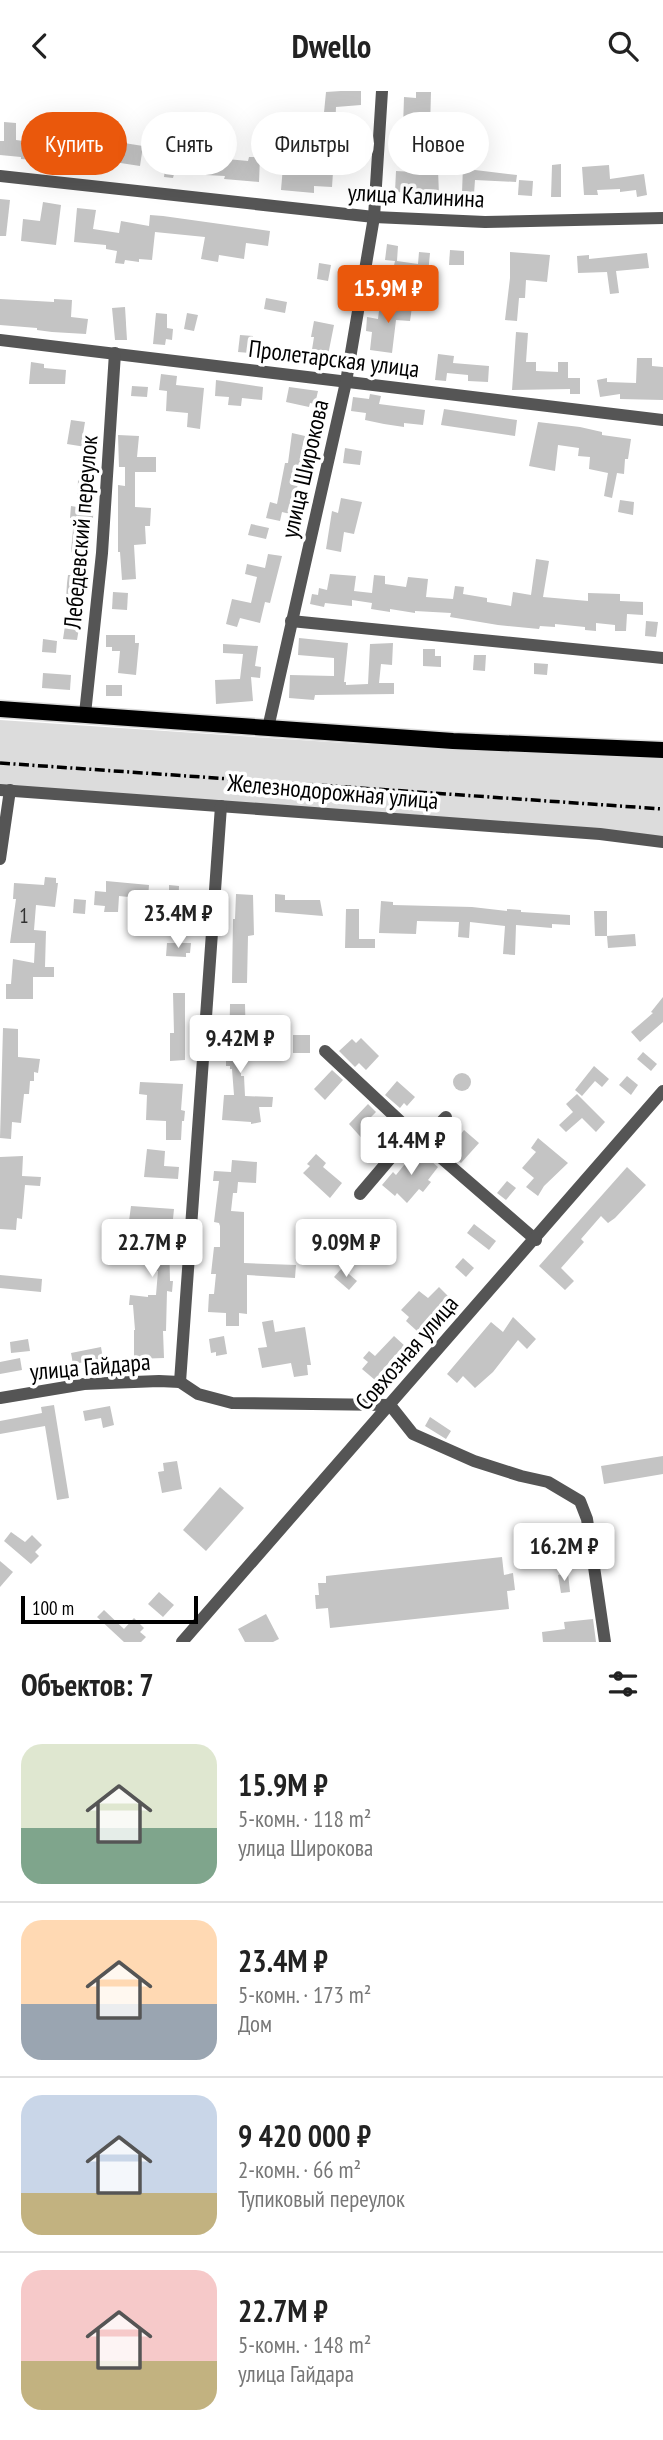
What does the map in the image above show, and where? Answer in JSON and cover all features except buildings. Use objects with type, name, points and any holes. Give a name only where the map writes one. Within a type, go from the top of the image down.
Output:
[{"type":"main road","points":[[0,709],[453,741],[663,750]]},
{"type":"street","name":"улица Широкова","points":[[268,728],[346,382],[374,217],[382,91]]},
{"type":"street","name":"улица Калинина","points":[[0,176],[374,217],[485,222],[663,218]]},
{"type":"street","name":"Пролетарская улица","points":[[0,340],[663,421]]},
{"type":"street","name":"Лебедевский переулок","points":[[85,714],[102,552],[115,353]]},
{"type":"street","points":[[291,621],[663,658]]},
{"type":"street","points":[[0,859],[5,790]]},
{"type":"street","name":"Железнодорожная улица","points":[[5,790],[600,834],[663,842]]},
{"type":"street","points":[[180,1382],[221,806]]},
{"type":"street","points":[[325,1051],[417,1137],[536,1240]]},
{"type":"street","name":"Совхозная улица","points":[[182,1642],[536,1240],[663,1091]]},
{"type":"street","points":[[360,1194],[401,1145],[410,1138],[427,1137],[446,1117]]},
{"type":"street","name":"улица Гайдара","points":[[0,1398],[84,1384],[131,1381],[180,1382],[205,1397],[232,1403],[390,1405]]},
{"type":"street","points":[[390,1405],[413,1434],[474,1461],[548,1482],[580,1501],[587,1519],[605,1642]]},
{"type":"shaded area","points":[[0,720],[360,744],[663,758],[663,842],[0,790]]},
{"type":"railway","points":[[0,763],[663,809]]}]
